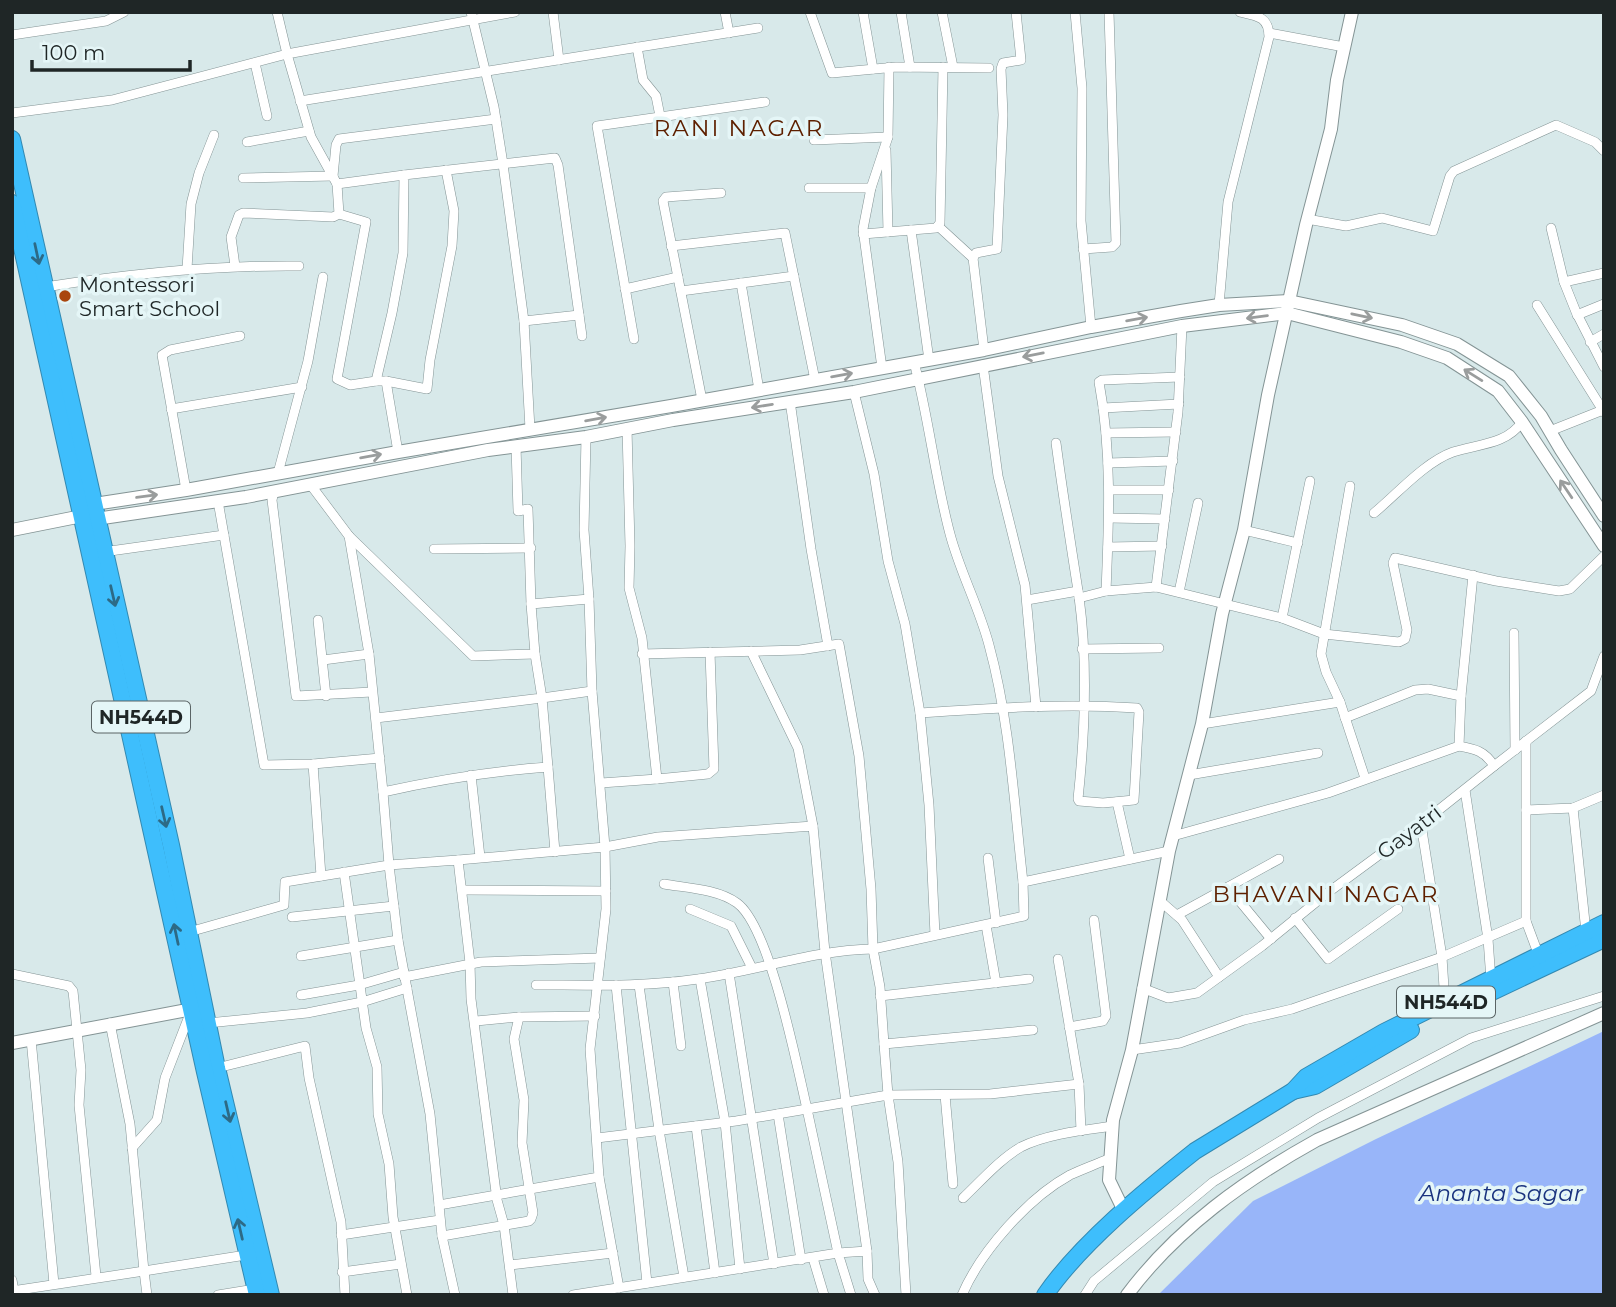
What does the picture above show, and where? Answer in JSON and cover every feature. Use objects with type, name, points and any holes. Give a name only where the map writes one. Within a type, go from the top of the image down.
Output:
[{"type":"highway","name":"NH544D","points":[[12,139],[45,287],[87,513],[103,552],[164,846],[189,932],[201,1013],[218,1068],[271,1295]]},
{"type":"highway","name":"NH544D","points":[[12,203],[15,229],[87,513],[164,846],[201,1013],[246,1255],[256,1292]]},
{"type":"highway","name":"NH544D","points":[[1045,1295],[1069,1265],[1124,1211],[1195,1151],[1293,1091],[1306,1077],[1384,1032],[1604,923]]},
{"type":"highway","name":"NH544D","points":[[1293,1091],[1315,1086],[1415,1028],[1604,939]]},
{"type":"highway","points":[[1059,1295],[1069,1265]]},
{"type":"street","points":[[12,35],[106,21],[124,12]]},
{"type":"street","points":[[277,12],[309,131],[335,180]]},
{"type":"street","points":[[12,113],[112,100],[287,54],[472,16],[515,12]]},
{"type":"street","points":[[553,12],[559,60]]},
{"type":"street","points":[[725,12],[729,33]]},
{"type":"street","points":[[810,12],[831,72],[889,67],[989,68]]},
{"type":"street","points":[[863,12],[873,69]]},
{"type":"street","points":[[901,12],[910,67]]},
{"type":"street","points":[[938,226],[948,67],[942,12]]},
{"type":"street","points":[[984,351],[973,258],[975,253],[997,248],[1003,115],[1001,69],[1003,63],[1021,60],[1016,12]]},
{"type":"street","points":[[1075,12],[1082,88],[1083,249],[1091,327]]},
{"type":"street","points":[[1083,249],[1112,247],[1116,243],[1109,12]]},
{"type":"street","points":[[1219,305],[1228,202],[1269,33],[1264,19],[1240,12]]},
{"type":"street","points":[[1124,1211],[1109,1180],[1113,1126],[1132,1050],[1169,851],[1202,724],[1225,602],[1244,530],[1268,394],[1307,219],[1331,128],[1336,79],[1352,12]]},
{"type":"street","points":[[472,16],[496,119],[503,163],[524,321],[530,429]]},
{"type":"street","points":[[300,102],[758,28]]},
{"type":"street","points":[[1269,33],[1344,47]]},
{"type":"street","points":[[637,47],[643,80],[656,96],[660,116]]},
{"type":"street","points":[[255,62],[267,116]]},
{"type":"street","points":[[888,232],[889,67]]},
{"type":"street","points":[[634,339],[597,126],[765,102]]},
{"type":"street","points":[[340,214],[335,180],[336,145],[339,139],[496,119]]},
{"type":"street","points":[[1307,219],[1346,226],[1378,217],[1433,231],[1450,176],[1454,171],[1556,125],[1595,142],[1604,151]]},
{"type":"street","points":[[247,142],[309,131]]},
{"type":"street","points":[[187,269],[191,204],[214,135]]},
{"type":"street","points":[[814,139],[887,141]]},
{"type":"street","points":[[882,368],[863,234],[871,188],[887,141]]},
{"type":"street","points":[[243,178],[335,180],[404,175],[551,157],[557,160],[582,336]]},
{"type":"street","points":[[235,266],[231,237],[237,217],[241,214],[326,217],[340,214],[366,222],[337,379],[350,385],[376,381],[427,389],[452,246],[454,211],[446,170]]},
{"type":"street","points":[[376,381],[403,253],[404,175]]},
{"type":"street","points":[[809,188],[871,188]]},
{"type":"street","points":[[702,400],[664,199],[721,193]]},
{"type":"street","points":[[938,226],[973,258]]},
{"type":"street","points":[[863,234],[938,226]]},
{"type":"street","points":[[1550,228],[1564,282],[1577,315],[1604,368]]},
{"type":"street","points":[[911,230],[929,360]]},
{"type":"street","points":[[671,246],[785,233],[815,380]]},
{"type":"street","points":[[45,287],[187,269],[299,266]]},
{"type":"street","points":[[1564,282],[1604,273]]},
{"type":"street","points":[[681,291],[794,276]]},
{"type":"street","points":[[278,472],[302,387],[323,277]]},
{"type":"street","points":[[625,289],[678,277]]},
{"type":"street","points":[[741,283],[759,390]]},
{"type":"street","points":[[1577,315],[1604,304]]},
{"type":"street","points":[[12,530],[278,472],[984,351],[1091,327],[1219,305],[1288,307],[1402,325],[1457,344],[1509,376],[1541,416],[1603,513]]},
{"type":"street","points":[[1537,305],[1603,411],[1550,431]]},
{"type":"street","points":[[87,513],[218,501],[516,446],[586,437],[626,428],[854,392],[1288,307],[1447,358],[1498,391],[1604,546]]},
{"type":"street","points":[[524,321],[579,315]]},
{"type":"street","points":[[1156,587],[1179,404],[1182,326]]},
{"type":"street","points":[[1590,342],[1604,334]]},
{"type":"street","points":[[186,490],[163,353],[240,335]]},
{"type":"street","points":[[536,985],[639,985],[700,979],[825,952],[873,949],[1024,916],[1023,882],[1003,707],[985,630],[962,574],[950,534],[934,471],[914,362]]},
{"type":"street","points":[[983,365],[998,476],[1027,600],[1036,707]]},
{"type":"street","points":[[1106,591],[1109,490],[1100,381],[1181,377]]},
{"type":"street","points":[[386,382],[398,452]]},
{"type":"street","points":[[171,409],[302,387]]},
{"type":"street","points":[[854,392],[874,474],[888,561],[905,624],[920,713],[929,805],[935,935]]},
{"type":"street","points":[[790,401],[828,646]]},
{"type":"street","points":[[1103,408],[1179,404]]},
{"type":"street","points":[[1374,513],[1434,462],[1453,452],[1510,435],[1521,422]]},
{"type":"street","points":[[626,428],[629,588],[642,638],[657,779]]},
{"type":"street","points":[[1106,433],[1176,432]]},
{"type":"street","points":[[586,437],[584,530],[606,891],[590,1049],[599,1177],[619,1288]]},
{"type":"street","points":[[920,713],[1003,707],[1084,706],[1134,708],[1139,710],[1134,798],[1132,801],[1117,802],[1078,800],[1084,706],[1082,649],[1078,595],[1056,443]]},
{"type":"street","points":[[516,446],[518,511],[528,509],[531,604],[555,852]]},
{"type":"street","points":[[1108,463],[1173,461]]},
{"type":"street","points":[[1282,618],[1310,481]]},
{"type":"street","points":[[310,484],[349,536],[473,656],[536,653]]},
{"type":"street","points":[[1350,486],[1324,634],[1322,661],[1340,702],[1366,778]]},
{"type":"street","points":[[1109,490],[1169,490]]},
{"type":"street","points":[[274,491],[272,500],[296,694],[299,698],[372,692]]},
{"type":"street","points":[[218,501],[262,762],[267,766],[313,765],[380,758]]},
{"type":"street","points":[[1180,592],[1198,503]]},
{"type":"street","points":[[1109,518],[1165,519]]},
{"type":"street","points":[[1244,530],[1298,543]]},
{"type":"street","points":[[103,552],[224,535]]},
{"type":"street","points":[[349,536],[369,654],[398,940],[430,1114],[442,1236],[454,1295]]},
{"type":"street","points":[[1108,547],[1161,546]]},
{"type":"street","points":[[434,549],[531,548]]},
{"type":"street","points":[[1027,600],[1156,587],[1225,602],[1282,618],[1324,634],[1395,642],[1405,639],[1407,630],[1393,563],[1395,558],[1496,581],[1565,590],[1574,585],[1604,556]]},
{"type":"street","points":[[1459,746],[1473,575]]},
{"type":"street","points":[[531,604],[589,599]]},
{"type":"street","points":[[318,620],[326,696]]},
{"type":"street","points":[[1514,633],[1515,750]]},
{"type":"street","points":[[642,654],[800,650],[839,644],[859,756],[871,889],[873,949],[880,996],[888,1096],[898,1162],[906,1295]]},
{"type":"street","points":[[1082,649],[1159,648]]},
{"type":"street","points":[[751,651],[798,748],[813,826],[825,952],[867,1251],[868,1279],[875,1295]]},
{"type":"street","points":[[601,783],[708,774],[713,771],[710,652]]},
{"type":"street","points":[[323,660],[369,654]]},
{"type":"street","name":"Gayatri","points":[[1142,988],[1168,998],[1197,992],[1219,977],[1591,691],[1604,656]]},
{"type":"street","points":[[1345,718],[1415,690],[1428,689],[1461,696]]},
{"type":"street","points":[[376,718],[592,691]]},
{"type":"street","points":[[1202,724],[1340,702]]},
{"type":"street","points":[[1526,741],[1526,922],[1539,956]]},
{"type":"street","points":[[1173,836],[1328,793],[1459,746],[1479,750],[1489,757],[1494,766]]},
{"type":"street","points":[[1189,775],[1318,752]]},
{"type":"street","points":[[313,765],[321,876]]},
{"type":"street","points":[[383,792],[471,775],[548,767]]},
{"type":"street","points":[[471,775],[480,857]]},
{"type":"street","points":[[1465,790],[1488,939],[1491,980]]},
{"type":"street","points":[[1526,810],[1573,808],[1604,794]]},
{"type":"street","points":[[1117,802],[1129,859]]},
{"type":"street","points":[[1573,808],[1586,932]]},
{"type":"street","points":[[1421,824],[1442,957],[1445,1003]]},
{"type":"street","points":[[189,932],[284,905],[285,882],[389,865],[605,847],[658,837],[813,826]]},
{"type":"street","points":[[1023,882],[1169,851]]},
{"type":"street","points":[[988,858],[996,983]]},
{"type":"street","points":[[1177,915],[1279,859]]},
{"type":"street","points":[[458,860],[470,963],[471,999],[513,1295]]},
{"type":"street","points":[[344,872],[359,985],[377,1067],[379,1114],[389,1164],[395,1228],[407,1295]]},
{"type":"street","points":[[664,884],[710,893],[736,902],[749,918],[772,965],[838,1254],[850,1295]]},
{"type":"street","points":[[1228,887],[1271,939]]},
{"type":"street","points":[[462,890],[606,891]]},
{"type":"street","points":[[1159,900],[1177,915],[1219,977]]},
{"type":"street","points":[[292,917],[394,906]]},
{"type":"street","points":[[690,909],[731,926],[752,968]]},
{"type":"street","points":[[1295,918],[1328,959],[1398,909]]},
{"type":"street","points":[[1069,1027],[1103,1021],[1106,1016],[1094,920]]},
{"type":"street","points":[[1132,1050],[1180,1043],[1244,1020],[1292,1009],[1442,957],[1526,922]]},
{"type":"street","points":[[301,956],[398,940]]},
{"type":"street","points":[[301,995],[470,963],[600,958]]},
{"type":"street","points":[[1058,959],[1079,1084],[1081,1131]]},
{"type":"street","points":[[729,973],[774,1264]]},
{"type":"street","points":[[12,974],[72,988],[81,1070],[79,1105],[96,1276]]},
{"type":"street","points":[[700,979],[725,1122],[740,1269]]},
{"type":"street","points":[[880,996],[1029,979]]},
{"type":"street","points":[[673,982],[681,1046]]},
{"type":"street","points":[[616,985],[647,1283]]},
{"type":"street","points":[[639,985],[659,1130],[684,1277]]},
{"type":"street","points":[[12,1043],[110,1023],[201,1013],[292,1016],[362,1002],[407,988]]},
{"type":"street","points":[[1084,1295],[1094,1281],[1213,1182],[1265,1149],[1471,1038],[1604,996]]},
{"type":"street","points":[[132,1148],[157,1120],[165,1078],[201,1013]]},
{"type":"street","points":[[1126,1295],[1170,1245],[1203,1215],[1283,1158],[1317,1140],[1604,1013]]},
{"type":"street","points":[[475,1021],[519,1017],[594,1016]]},
{"type":"street","points":[[442,1236],[531,1219],[530,1190],[522,1143],[524,1100],[514,1039],[519,1017]]},
{"type":"street","points":[[110,1023],[130,1124],[147,1295]]},
{"type":"street","points":[[884,1044],[1033,1030]]},
{"type":"street","points":[[31,1039],[54,1284]]},
{"type":"street","points":[[218,1068],[305,1046],[309,1077],[341,1222],[345,1295]]},
{"type":"street","points":[[597,1138],[753,1118],[888,1096],[990,1094],[1079,1084]]},
{"type":"street","points":[[945,1095],[953,1184]]},
{"type":"street","points":[[778,1114],[801,1260]]},
{"type":"street","points":[[696,1126],[715,1273]]},
{"type":"street","points":[[962,1198],[1011,1154],[1024,1146],[1081,1131],[1113,1126]]},
{"type":"street","points":[[962,1295],[974,1270],[993,1243],[1038,1198],[1072,1175],[1111,1158]]},
{"type":"street","points":[[439,1205],[599,1177]]},
{"type":"street","points":[[341,1235],[440,1220]]},
{"type":"street","points":[[573,1295],[867,1251]]},
{"type":"street","points":[[510,1265],[613,1253]]},
{"type":"street","points":[[12,1280],[13,1291],[96,1276],[246,1255]]},
{"type":"street","points":[[813,1258],[824,1295]]},
{"type":"street","points":[[342,1272],[401,1264]]},
{"type":"street","points":[[218,1295],[256,1292]]},
{"type":"water","name":"Ananta Sagar","points":[[1604,1031],[1604,1295],[1158,1295],[1253,1201],[1376,1139]]},
{"type":"place","name":"Montessori Smart School","points":[[65,296]]},
{"type":"district","name":"RANI NAGAR","points":[[739,128]]},
{"type":"district","name":"BHAVANI NAGAR","points":[[1326,894]]}]
